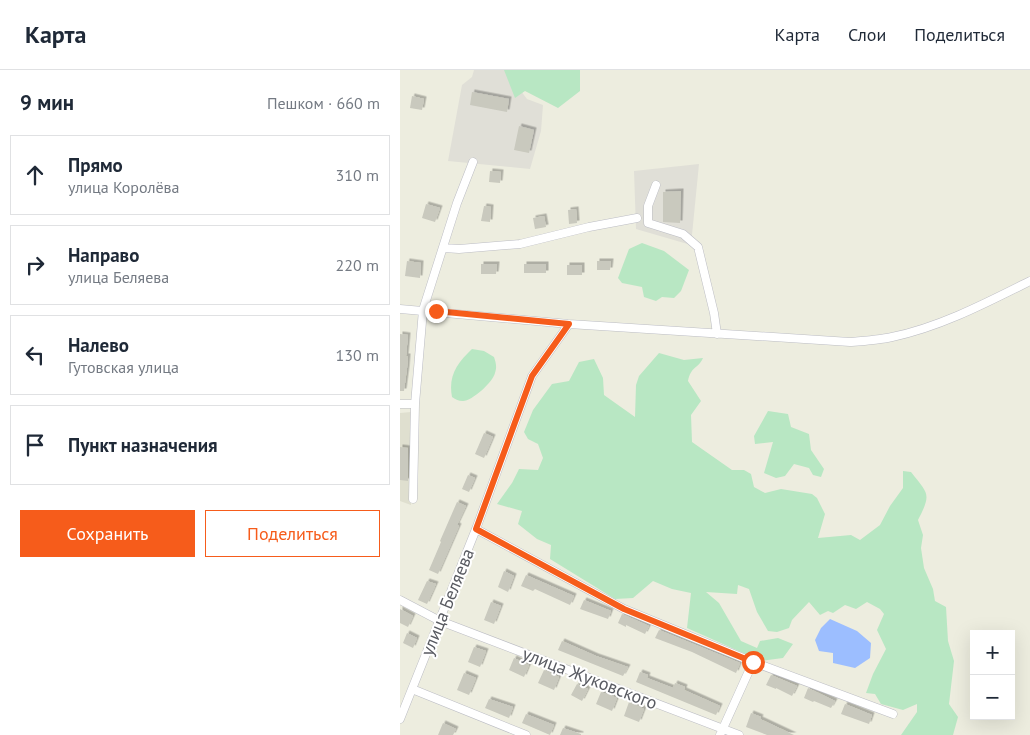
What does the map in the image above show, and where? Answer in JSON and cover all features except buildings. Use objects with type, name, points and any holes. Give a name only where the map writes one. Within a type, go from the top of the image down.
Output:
[{"type":"street","points":[[413,499],[415,404],[423,310],[457,203],[473,162]]},
{"type":"street","points":[[656,185],[648,206],[648,223],[684,234],[698,246],[714,312],[717,334]]},
{"type":"street","points":[[444,248],[459,249],[520,244],[589,227],[637,218]]},
{"type":"street","points":[[400,309],[569,324],[850,342],[892,338],[938,323],[1030,281]]},
{"type":"street","name":"улица Беляева","points":[[400,719],[476,529],[532,376],[569,324]]},
{"type":"street","points":[[400,404],[415,404]]},
{"type":"street","points":[[476,529],[624,609],[753,662],[893,714]]},
{"type":"street","name":"улица Жуковского","points":[[400,600],[440,621],[721,732],[739,735]]},
{"type":"street","points":[[721,732],[753,662]]},
{"type":"street","points":[[412,689],[526,735]]},
{"type":"shaded area","points":[[474,70],[505,70],[527,99],[543,105],[541,131],[530,169],[448,161],[462,85],[472,77]]},
{"type":"shaded area","points":[[699,164],[691,245],[636,229],[634,171]]},
{"type":"shaded area","points":[[411,412],[411,505],[400,501],[400,413]]},
{"type":"green space","points":[[504,70],[580,70],[580,91],[558,108],[525,91],[515,98]]},
{"type":"green space","points":[[642,243],[664,251],[689,270],[681,291],[674,298],[662,297],[656,301],[644,297],[642,287],[622,283],[618,278],[629,249]]},
{"type":"green space","points":[[472,349],[484,351],[494,357],[496,371],[482,390],[472,398],[460,401],[452,397],[451,383],[458,365]]},
{"type":"green space","points":[[659,353],[684,360],[703,358],[691,373],[688,381],[701,401],[691,415],[692,442],[732,470],[744,470],[751,474],[754,487],[765,493],[781,489],[812,494],[817,498],[825,514],[818,538],[851,535],[860,540],[880,525],[890,506],[903,488],[903,471],[911,472],[926,494],[925,504],[918,520],[923,535],[921,548],[924,568],[933,589],[935,601],[946,607],[948,641],[954,661],[949,704],[958,717],[953,735],[901,735],[917,712],[917,704],[903,710],[881,704],[875,694],[866,693],[886,649],[877,630],[884,614],[880,609],[867,602],[856,609],[845,605],[833,613],[828,611],[820,615],[809,602],[792,620],[789,628],[777,632],[768,631],[757,612],[749,589],[738,585],[737,594],[706,592],[719,603],[741,641],[757,648],[760,641],[778,638],[793,644],[783,658],[761,661],[687,628],[691,593],[672,589],[653,581],[633,598],[615,599],[550,559],[551,545],[537,539],[518,524],[522,511],[497,504],[512,483],[519,469],[538,470],[543,458],[538,444],[528,439],[524,432],[533,410],[552,384],[569,381],[579,362],[594,359],[603,378],[604,395],[635,417],[636,385],[639,376]]},
{"type":"green space","points":[[768,411],[788,414],[791,427],[809,434],[811,450],[824,469],[821,477],[813,475],[809,468],[794,464],[785,476],[776,478],[764,473],[773,442],[755,444],[754,436]]},
{"type":"water","points":[[830,619],[857,631],[871,643],[870,658],[855,668],[833,663],[833,653],[819,651],[815,640],[821,628]]},
{"type":"route","points":[[436,311],[569,324],[532,376],[476,529],[624,609],[753,662]]}]
